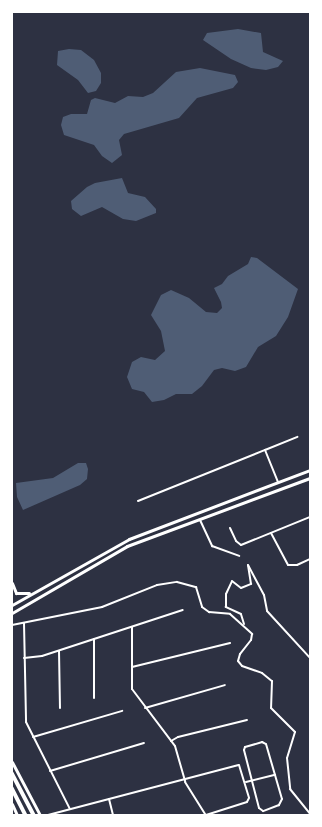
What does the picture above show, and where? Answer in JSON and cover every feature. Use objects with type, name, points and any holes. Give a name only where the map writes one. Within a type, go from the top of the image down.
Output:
[{"type":"highway","points":[[12,774],[34,815]]},
{"type":"highway","points":[[12,788],[26,815]]},
{"type":"main road","points":[[12,605],[129,539],[310,470]]},
{"type":"main road","points":[[12,613],[127,546],[310,478]]},
{"type":"main road","points":[[252,492],[260,496]]},
{"type":"main road","points":[[12,583],[19,594],[38,589]]},
{"type":"main road","points":[[21,600],[21,604],[33,600]]},
{"type":"main road","points":[[12,762],[40,815]]},
{"type":"main road","points":[[12,768],[19,776]]},
{"type":"main road","points":[[12,804],[17,815]]},
{"type":"street","points":[[138,501],[297,436]]},
{"type":"street","points":[[265,450],[278,482]]},
{"type":"street","points":[[230,528],[236,541],[241,545],[310,517]]},
{"type":"street","points":[[199,518],[212,546],[239,556]]},
{"type":"street","points":[[271,533],[288,565],[297,565],[310,559]]},
{"type":"street","points":[[244,624],[241,614],[226,607],[226,594],[232,581],[241,588],[251,584],[248,565],[264,595],[267,611],[310,658]]},
{"type":"street","points":[[12,624],[24,623],[102,607],[157,585],[177,582],[196,587],[202,607],[209,612],[230,614],[244,624],[252,634],[251,640],[240,654],[238,661],[242,666],[262,673],[272,681],[271,708],[295,732],[287,758],[290,789],[310,814]]},
{"type":"street","points":[[24,658],[42,656],[59,651],[183,610]]},
{"type":"street","points":[[24,623],[26,722],[70,809]]},
{"type":"street","points":[[48,815],[184,779],[239,765],[246,782],[250,798],[247,802],[206,815],[184,779],[176,748],[132,689],[132,627]]},
{"type":"street","points":[[94,639],[94,698]]},
{"type":"street","points":[[132,667],[230,643]]},
{"type":"street","points":[[59,651],[60,708]]},
{"type":"street","points":[[145,708],[225,686]]},
{"type":"street","points":[[33,737],[122,711]]},
{"type":"street","points":[[171,741],[178,737],[247,720]]},
{"type":"street","points":[[262,742],[266,744],[275,775],[282,799],[279,805],[263,811],[259,808],[244,750],[245,747],[262,742]]},
{"type":"street","points":[[50,771],[144,744]]},
{"type":"street","points":[[246,782],[275,775]]},
{"type":"street","points":[[109,799],[113,815]]},
{"type":"water","points":[[238,29],[261,33],[263,52],[283,61],[278,67],[266,70],[251,68],[231,59],[203,40],[207,33]]},
{"type":"water","points":[[69,49],[81,50],[94,60],[101,73],[101,83],[96,91],[88,93],[78,80],[57,65],[58,51]]},
{"type":"water","points":[[200,68],[235,75],[238,82],[233,88],[197,98],[179,118],[124,134],[119,140],[122,155],[112,163],[102,156],[94,145],[64,135],[61,125],[63,117],[71,114],[87,114],[91,100],[95,98],[115,103],[128,96],[143,97],[153,93],[176,72]]},
{"type":"water","points":[[122,178],[128,193],[145,197],[156,209],[156,213],[136,221],[123,219],[102,207],[81,216],[72,209],[71,201],[87,187],[95,183]]},
{"type":"water","points":[[251,257],[257,258],[298,289],[288,317],[276,336],[258,347],[246,367],[235,371],[222,368],[214,370],[202,386],[192,394],[176,394],[164,400],[152,402],[144,392],[132,389],[127,377],[132,362],[141,357],[155,360],[165,351],[161,331],[151,315],[161,295],[171,290],[189,298],[206,312],[217,313],[222,308],[221,302],[214,288],[222,284],[228,276],[248,264]]},
{"type":"water","points":[[78,463],[86,463],[88,469],[87,479],[80,485],[23,510],[17,497],[16,483],[53,478]]}]
